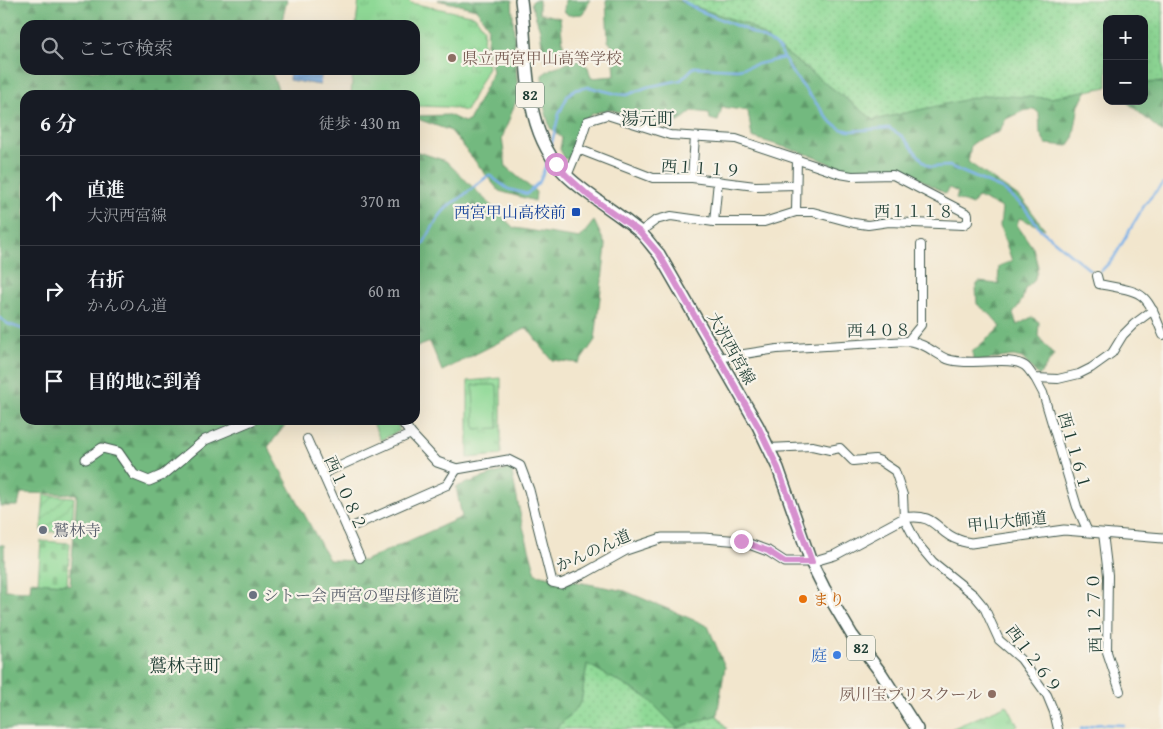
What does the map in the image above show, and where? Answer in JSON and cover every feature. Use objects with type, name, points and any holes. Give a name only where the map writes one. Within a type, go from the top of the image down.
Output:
[{"type":"main road","name":"大沢西宮線","points":[[521,0],[525,27],[530,105],[544,146],[567,176],[589,196],[640,232],[659,254],[769,448],[812,562],[824,588],[852,635],[881,673],[917,729]]},
{"type":"street","name":"西１１１８","points":[[567,176],[587,121],[607,115],[670,135],[736,139],[840,174],[852,176],[893,175],[968,214],[968,222],[963,225],[890,222],[868,225],[813,212],[796,212],[764,222],[714,222],[671,216],[656,220],[640,232]]},
{"type":"street","points":[[692,178],[695,137]]},
{"type":"street","name":"西１１１９","points":[[578,149],[652,178],[692,178],[755,186],[796,185]]},
{"type":"street","points":[[796,212],[797,158]]},
{"type":"street","points":[[714,222],[718,181]]},
{"type":"street","points":[[908,341],[921,325],[920,245]]},
{"type":"street","points":[[1097,276],[1099,284],[1135,291],[1145,297],[1153,310],[1163,335]]},
{"type":"street","points":[[1035,378],[1058,379],[1079,374],[1091,368],[1112,353],[1123,335],[1153,310]]},
{"type":"street","name":"西４０８","points":[[718,358],[777,349],[908,341],[921,343],[948,359],[979,363],[1011,361],[1024,366],[1035,378]]},
{"type":"street","name":"西１１６１","points":[[1035,378],[1043,392],[1077,507],[1088,532]]},
{"type":"street","points":[[86,459],[102,448],[118,452],[134,475],[149,481],[163,475],[205,440],[241,425]]},
{"type":"street","points":[[347,529],[447,485],[457,469],[437,462],[405,425]]},
{"type":"street","points":[[322,474],[411,434]]},
{"type":"street","name":"西１０８２","points":[[307,439],[360,558]]},
{"type":"street","points":[[769,448],[812,446],[830,450],[840,448],[853,461],[880,461],[895,471],[903,495],[904,518],[835,555],[812,562]]},
{"type":"street","name":"かんのん道","points":[[457,469],[508,460],[520,466],[552,582],[561,584],[626,550],[662,538],[704,538],[741,541],[768,551],[785,562],[812,562]]},
{"type":"street","name":"甲山大師道","points":[[904,518],[914,516],[926,519],[936,523],[958,540],[971,542],[1064,530],[1162,537]]},
{"type":"street","name":"西１２６９","points":[[904,518],[917,543],[933,562],[974,595],[984,607],[999,640],[1021,659],[1047,695],[1058,729]]},
{"type":"street","name":"西１２７０","points":[[1103,533],[1108,575],[1106,652],[1120,691]]},
{"type":"green space","points":[[0,0],[287,0],[282,20],[20,20],[20,75],[273,75],[278,90],[20,90],[20,425],[285,425],[268,447],[329,560],[364,561],[462,517],[456,487],[511,468],[522,523],[536,574],[625,591],[708,626],[725,667],[717,715],[677,728],[646,697],[587,664],[581,703],[556,729],[0,729],[0,545],[4,545],[5,590],[30,591],[31,581],[70,585],[77,494],[21,493],[18,506],[0,506]]},
{"type":"green space","points":[[359,0],[408,0],[411,3],[475,16],[484,29],[483,45],[488,67],[466,111],[447,107],[420,106],[420,90],[351,90],[353,75],[420,75],[420,20],[357,20]]},
{"type":"green space","points":[[438,0],[512,0],[518,96],[502,138],[506,167],[536,192],[535,201],[499,191],[451,131],[420,120],[420,116],[449,115],[464,122],[469,121],[493,72],[487,46],[488,26],[476,9]]},
{"type":"green space","points":[[534,0],[539,0],[539,13],[560,18],[564,54],[544,60],[540,30],[531,3]]},
{"type":"green space","points":[[565,0],[590,0],[583,14],[568,15],[564,11]]},
{"type":"green space","points":[[606,0],[675,0],[749,25],[874,120],[986,95],[1051,98],[1087,90],[1079,105],[1073,139],[1068,146],[1046,144],[1040,133],[1039,113],[1034,109],[1023,111],[1006,119],[999,132],[981,138],[971,145],[968,162],[1023,200],[1045,229],[1019,218],[1017,225],[1033,248],[1038,267],[1034,281],[1025,289],[1022,300],[1013,314],[1017,325],[1032,317],[1039,322],[1038,336],[1054,355],[1039,376],[1022,358],[1013,356],[974,362],[972,352],[1001,327],[991,315],[977,304],[976,286],[979,282],[998,284],[999,266],[1012,261],[1000,226],[1002,208],[978,197],[972,205],[956,199],[958,192],[949,188],[946,194],[915,176],[896,170],[852,171],[836,167],[816,157],[752,137],[748,111],[722,107],[718,121],[710,119],[709,113],[692,111],[679,122],[657,124],[609,109],[592,114],[582,123],[571,158],[565,159],[560,149],[562,138],[550,128],[543,102],[542,75],[552,68],[578,60],[588,67],[591,78],[615,76],[613,47],[608,41]]},
{"type":"green space","points":[[675,0],[1163,0],[1163,82],[1148,84],[1148,15],[1103,15],[1103,88],[1051,98],[986,96],[874,120],[749,25]]},
{"type":"green space","points":[[1163,82],[1163,133],[1131,105],[1148,105],[1148,83]]},
{"type":"green space","points":[[420,153],[446,161],[514,228],[580,238],[594,221],[606,246],[595,340],[579,363],[552,360],[527,328],[442,371],[430,342],[420,346]]},
{"type":"green space","points":[[501,378],[501,455],[468,458],[468,381]]},
{"type":"green space","points":[[473,385],[497,385],[498,428],[475,429]]},
{"type":"green space","points":[[374,425],[397,425],[400,431],[380,440]]},
{"type":"green space","points":[[44,495],[74,497],[72,533],[41,531]]},
{"type":"green space","points":[[41,541],[70,543],[67,584],[38,582]]},
{"type":"green space","points":[[587,663],[646,697],[677,728],[717,715],[727,729],[556,729],[581,703]]},
{"type":"green space","points":[[1007,705],[1018,726],[1012,729],[951,729]]},
{"type":"water","points":[[290,75],[321,75],[320,85],[289,80]]},
{"type":"waterway","points":[[681,0],[698,10],[747,30],[774,44],[780,50],[791,71],[830,121],[841,129],[850,131],[889,128],[902,136],[925,163],[931,167],[949,166],[1002,189],[1023,206],[1041,230],[1090,270]]},
{"type":"waterway","points":[[551,146],[559,114],[568,95],[574,90],[589,87],[627,95],[647,87],[681,80],[694,67],[738,69],[783,58]]},
{"type":"waterway","points":[[420,249],[445,210],[489,175],[508,189],[527,194],[540,181],[548,159]]},
{"type":"waterway","points":[[1100,272],[1113,259],[1145,204],[1163,183]]},
{"type":"waterway","points":[[0,318],[8,324],[20,328]]},
{"type":"waterway","points":[[1081,729],[1099,724],[1124,725]]},
{"type":"place","name":"県立西宮甲山高等学校","points":[[452,58]]},
{"type":"place","name":"西宮甲山高校前","points":[[576,212]]},
{"type":"place","name":"鷲林寺","points":[[43,530]]},
{"type":"place","name":"シトー会 西宮の聖母修道院","points":[[253,595]]},
{"type":"place","name":"まり","points":[[803,599]]},
{"type":"place","name":"庭","points":[[837,655]]},
{"type":"place","name":"夙川宝プリスクール","points":[[992,694]]},
{"type":"district","name":"湯元町","points":[[648,119]]},
{"type":"district","name":"鷲林寺町","points":[[185,666]]},
{"type":"route","points":[[556,164],[589,196],[640,232],[659,254],[758,426],[778,468],[812,562],[785,562],[768,551],[741,541]]}]
